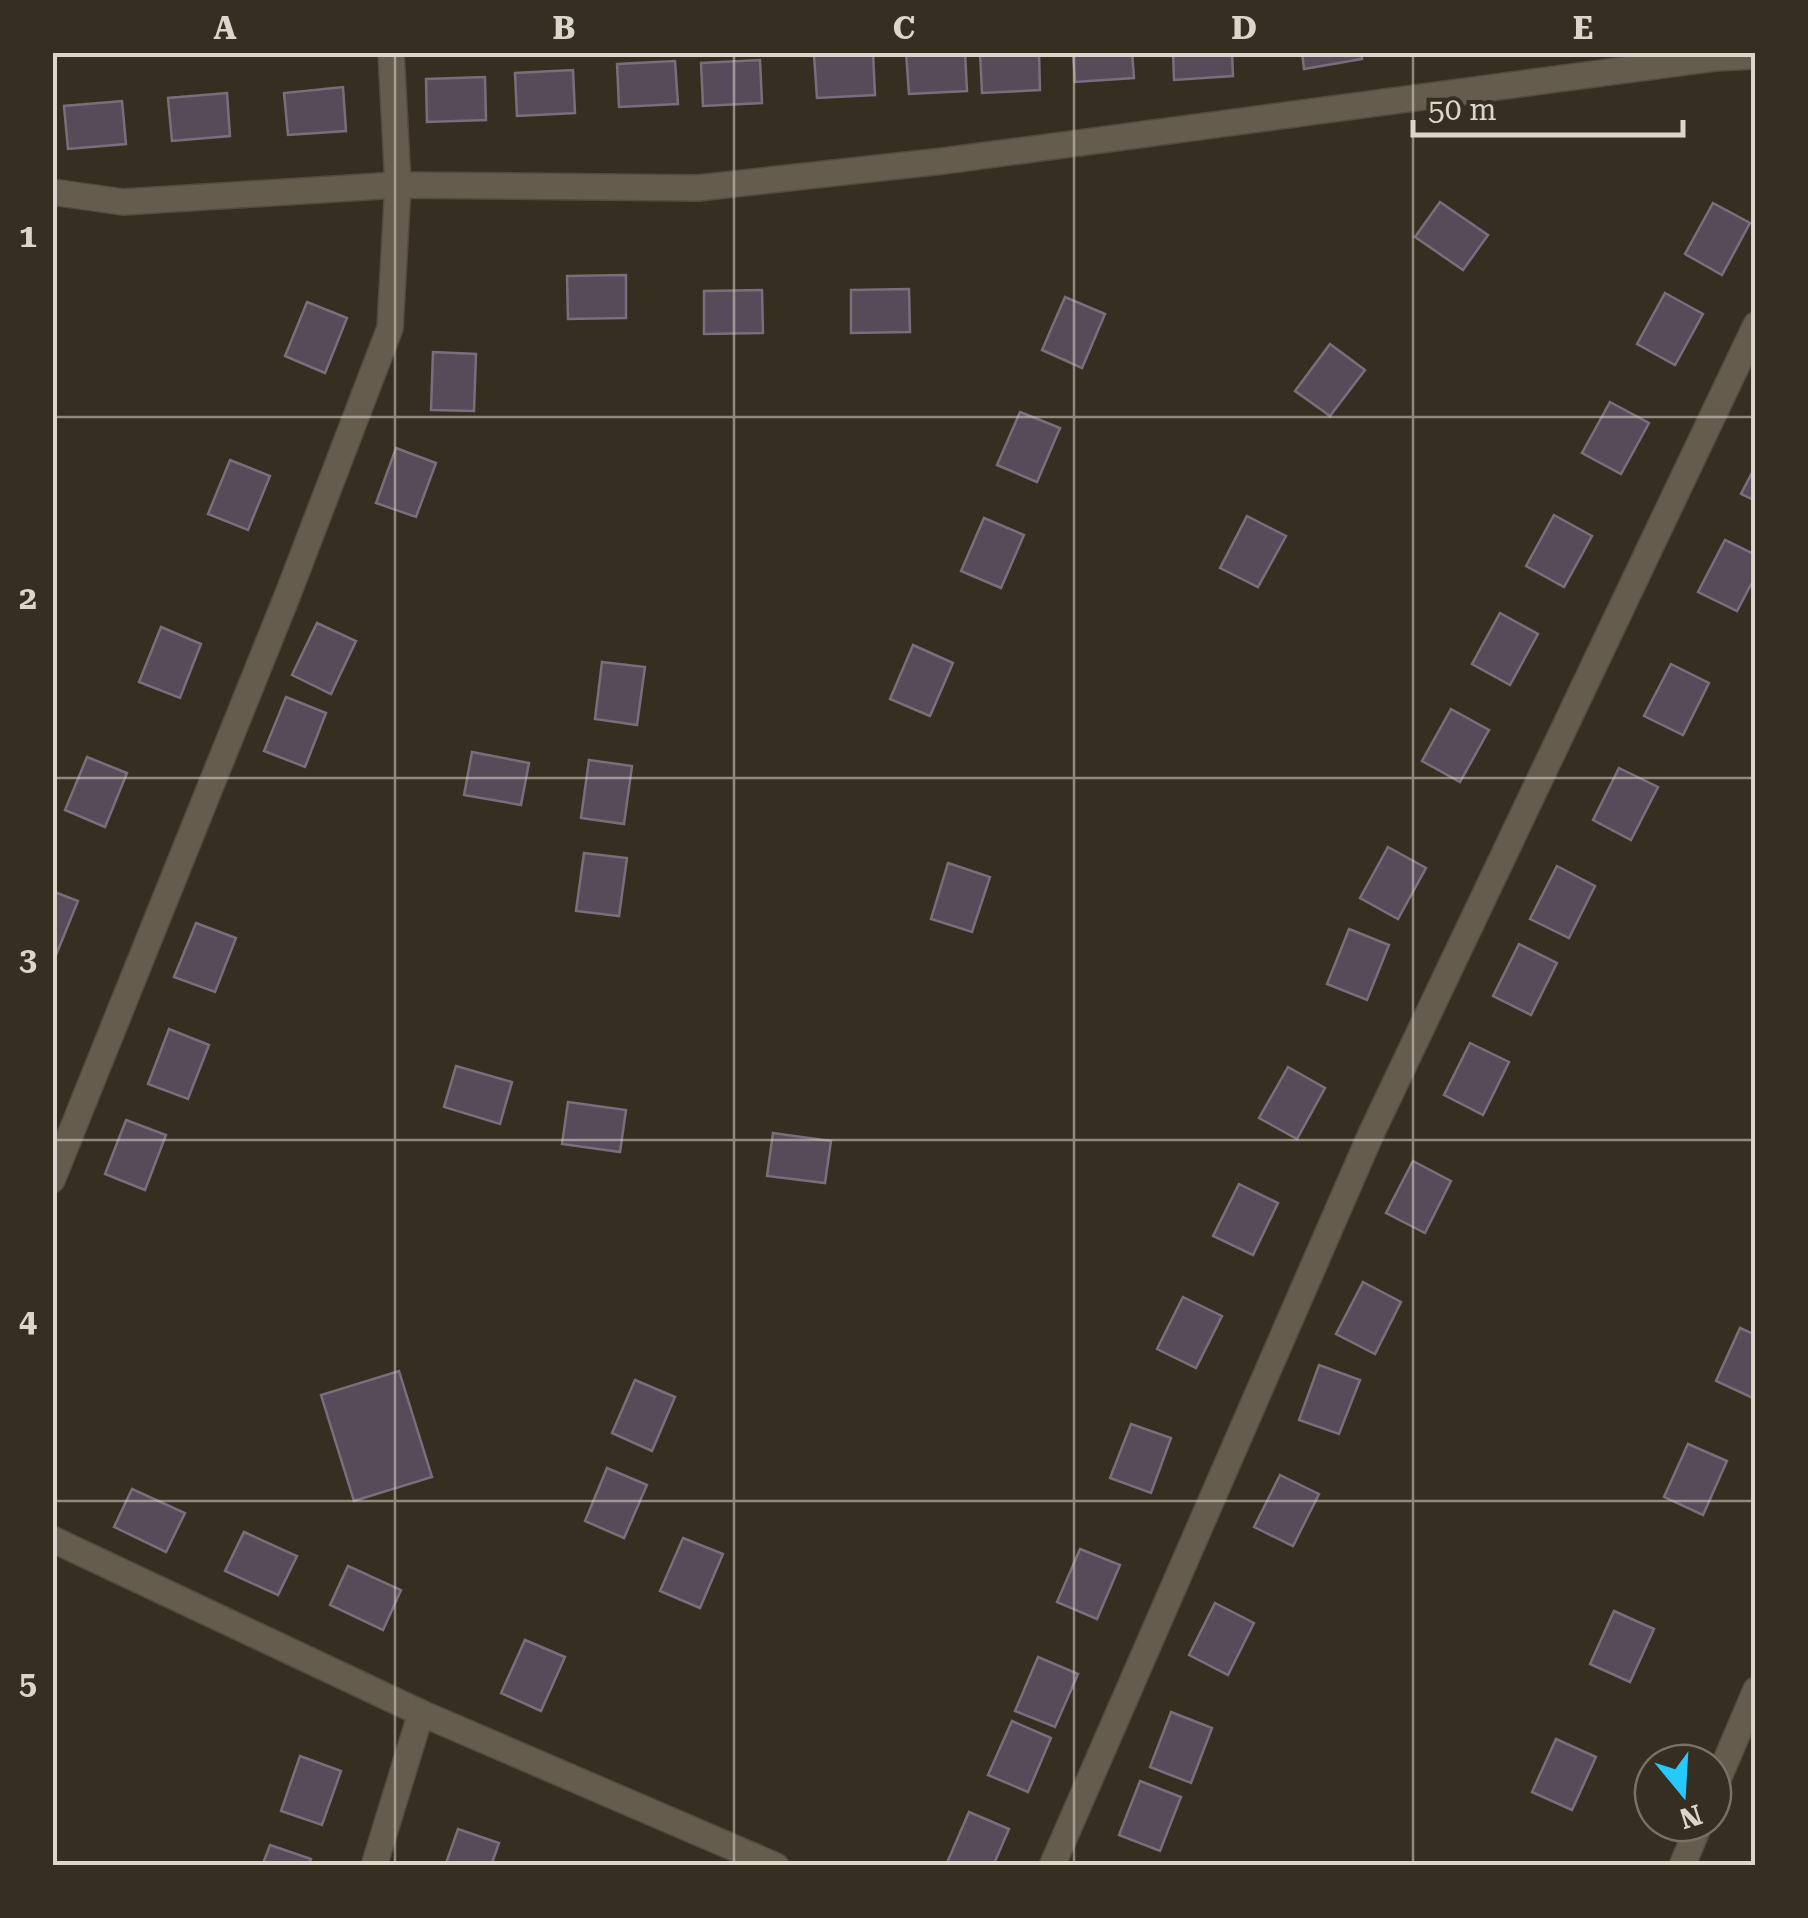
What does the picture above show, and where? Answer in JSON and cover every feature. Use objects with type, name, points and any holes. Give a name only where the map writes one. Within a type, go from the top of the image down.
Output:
[{"type":"street","points":[[52,1180],[390,328],[398,185],[390,52]]},
{"type":"street","points":[[52,192],[123,202],[398,185],[698,188],[962,158],[1714,56],[1756,56]]},
{"type":"street","points":[[1052,1866],[1371,1134],[1756,325]]},
{"type":"street","points":[[52,1539],[421,1713],[776,1866]]},
{"type":"street","points":[[1733,1744],[1756,1690]]},
{"type":"street","points":[[374,1866],[421,1713]]},
{"type":"building","points":[[873,52],[875,95],[817,98],[814,55]]},
{"type":"building","points":[[906,52],[965,52],[967,91],[909,94]]},
{"type":"building","points":[[980,52],[1039,52],[1040,90],[982,93]]},
{"type":"building","points":[[1073,52],[1132,52],[1134,78],[1075,82]]},
{"type":"building","points":[[1173,52],[1232,52],[1233,76],[1174,80]]},
{"type":"building","points":[[1302,52],[1361,52],[1362,59],[1304,69]]},
{"type":"building","points":[[760,60],[762,103],[703,106],[701,63]]},
{"type":"building","points":[[675,61],[678,104],[619,107],[617,64]]},
{"type":"building","points":[[573,70],[575,113],[517,116],[515,73]]},
{"type":"building","points":[[485,77],[486,120],[427,122],[426,79]]},
{"type":"building","points":[[343,87],[346,131],[288,135],[284,93]]},
{"type":"building","points":[[227,93],[230,136],[172,141],[168,98]]},
{"type":"building","points":[[122,101],[126,144],[68,149],[64,106]]},
{"type":"building","points":[[1440,202],[1488,235],[1463,270],[1415,237]]},
{"type":"building","points":[[1713,203],[1750,223],[1722,275],[1685,254]]},
{"type":"building","points":[[626,275],[626,318],[568,319],[567,276]]},
{"type":"building","points":[[909,289],[910,332],[851,333],[851,290]]},
{"type":"building","points":[[762,290],[763,333],[704,334],[704,291]]},
{"type":"building","points":[[1665,293],[1703,314],[1675,365],[1637,344]]},
{"type":"building","points":[[1065,297],[1105,314],[1082,368],[1042,350]]},
{"type":"building","points":[[307,302],[347,318],[325,373],[285,356]]},
{"type":"building","points":[[1330,344],[1365,370],[1330,416],[1295,391]]},
{"type":"building","points":[[433,352],[476,354],[474,411],[431,410]]},
{"type":"building","points":[[1610,402],[1649,423],[1621,474],[1582,453]]},
{"type":"building","points":[[1020,412],[1060,428],[1037,482],[997,465]]},
{"type":"building","points":[[396,448],[436,463],[416,517],[376,503]]},
{"type":"building","points":[[230,460],[270,476],[248,530],[208,514]]},
{"type":"building","points":[[1756,465],[1756,501],[1741,494]]},
{"type":"building","points":[[1554,515],[1592,536],[1564,587],[1526,566]]},
{"type":"building","points":[[1247,516],[1286,536],[1258,587],[1220,568]]},
{"type":"building","points":[[984,518],[1024,535],[1001,588],[961,571]]},
{"type":"building","points":[[1725,540],[1756,555],[1756,575],[1737,611],[1698,592]]},
{"type":"building","points":[[1500,613],[1538,634],[1510,685],[1472,664]]},
{"type":"building","points":[[317,623],[356,641],[331,694],[292,675]]},
{"type":"building","points":[[161,627],[201,644],[180,698],[139,682]]},
{"type":"building","points":[[913,645],[953,663],[930,716],[890,699]]},
{"type":"building","points":[[602,662],[645,667],[637,725],[595,719]]},
{"type":"building","points":[[1671,664],[1709,683],[1683,735],[1644,716]]},
{"type":"building","points":[[286,697],[326,713],[305,767],[264,751]]},
{"type":"building","points":[[1451,709],[1489,730],[1460,782],[1422,761]]},
{"type":"building","points":[[472,752],[529,763],[521,805],[464,795]]},
{"type":"building","points":[[87,757],[127,773],[105,827],[65,810]]},
{"type":"building","points":[[589,760],[632,766],[624,824],[581,818]]},
{"type":"building","points":[[1619,768],[1658,787],[1631,840],[1593,820]]},
{"type":"building","points":[[1388,847],[1426,868],[1398,919],[1360,898]]},
{"type":"building","points":[[584,853],[627,858],[619,916],[576,911]]},
{"type":"building","points":[[948,863],[990,877],[972,932],[931,919]]},
{"type":"building","points":[[1557,866],[1595,886],[1569,938],[1530,919]]},
{"type":"building","points":[[52,891],[78,901],[56,955],[52,954]]},
{"type":"building","points":[[196,923],[236,938],[215,992],[174,977]]},
{"type":"building","points":[[1349,929],[1389,945],[1367,1000],[1327,984]]},
{"type":"building","points":[[1519,944],[1557,963],[1531,1015],[1493,996]]},
{"type":"building","points":[[169,1029],[209,1045],[188,1099],[148,1084]]},
{"type":"building","points":[[1470,1043],[1509,1062],[1483,1115],[1444,1095]]},
{"type":"building","points":[[456,1066],[512,1082],[500,1124],[444,1107]]},
{"type":"building","points":[[1288,1067],[1325,1088],[1297,1139],[1259,1118]]},
{"type":"building","points":[[568,1102],[626,1110],[620,1152],[562,1144]]},
{"type":"building","points":[[126,1120],[166,1135],[145,1190],[105,1174]]},
{"type":"building","points":[[773,1133],[831,1141],[825,1183],[767,1176]]},
{"type":"building","points":[[1413,1161],[1451,1181],[1425,1233],[1386,1213]]},
{"type":"building","points":[[1239,1184],[1278,1203],[1253,1255],[1213,1236]]},
{"type":"building","points":[[1363,1282],[1401,1302],[1375,1354],[1336,1334]]},
{"type":"building","points":[[1183,1297],[1222,1316],[1196,1368],[1157,1349]]},
{"type":"building","points":[[1740,1328],[1756,1335],[1755,1399],[1716,1381]]},
{"type":"building","points":[[1319,1365],[1360,1380],[1339,1434],[1299,1420]]},
{"type":"building","points":[[399,1371],[432,1477],[354,1501],[321,1395]]},
{"type":"building","points":[[635,1380],[675,1397],[652,1451],[612,1433]]},
{"type":"building","points":[[1131,1424],[1171,1438],[1151,1493],[1110,1478]]},
{"type":"building","points":[[1688,1444],[1727,1461],[1703,1515],[1664,1497]]},
{"type":"building","points":[[607,1468],[647,1485],[624,1538],[585,1521]]},
{"type":"building","points":[[1280,1475],[1319,1494],[1293,1546],[1254,1527]]},
{"type":"building","points":[[132,1489],[185,1513],[166,1552],[114,1527]]},
{"type":"building","points":[[244,1532],[297,1556],[278,1595],[225,1571]]},
{"type":"building","points":[[683,1538],[723,1554],[700,1608],[660,1591]]},
{"type":"building","points":[[1080,1549],[1120,1565],[1097,1619],[1057,1602]]},
{"type":"building","points":[[348,1566],[401,1590],[383,1630],[330,1605]]},
{"type":"building","points":[[1215,1603],[1254,1623],[1228,1675],[1189,1655]]},
{"type":"building","points":[[1614,1611],[1654,1629],[1630,1682],[1590,1664]]},
{"type":"building","points":[[525,1640],[565,1657],[541,1711],[501,1693]]},
{"type":"building","points":[[1038,1657],[1078,1674],[1055,1727],[1015,1711]]},
{"type":"building","points":[[1171,1712],[1212,1728],[1191,1783],[1150,1767]]},
{"type":"building","points":[[1012,1721],[1051,1738],[1028,1792],[988,1775]]},
{"type":"building","points":[[1556,1739],[1596,1757],[1572,1810],[1532,1792]]},
{"type":"building","points":[[300,1756],[341,1771],[322,1825],[281,1811]]},
{"type":"building","points":[[1140,1781],[1181,1797],[1160,1851],[1119,1835]]},
{"type":"building","points":[[969,1812],[1009,1829],[993,1866],[946,1865]]},
{"type":"building","points":[[458,1829],[499,1843],[491,1866],[445,1866]]},
{"type":"building","points":[[270,1845],[311,1859],[308,1866],[262,1866]]}]
